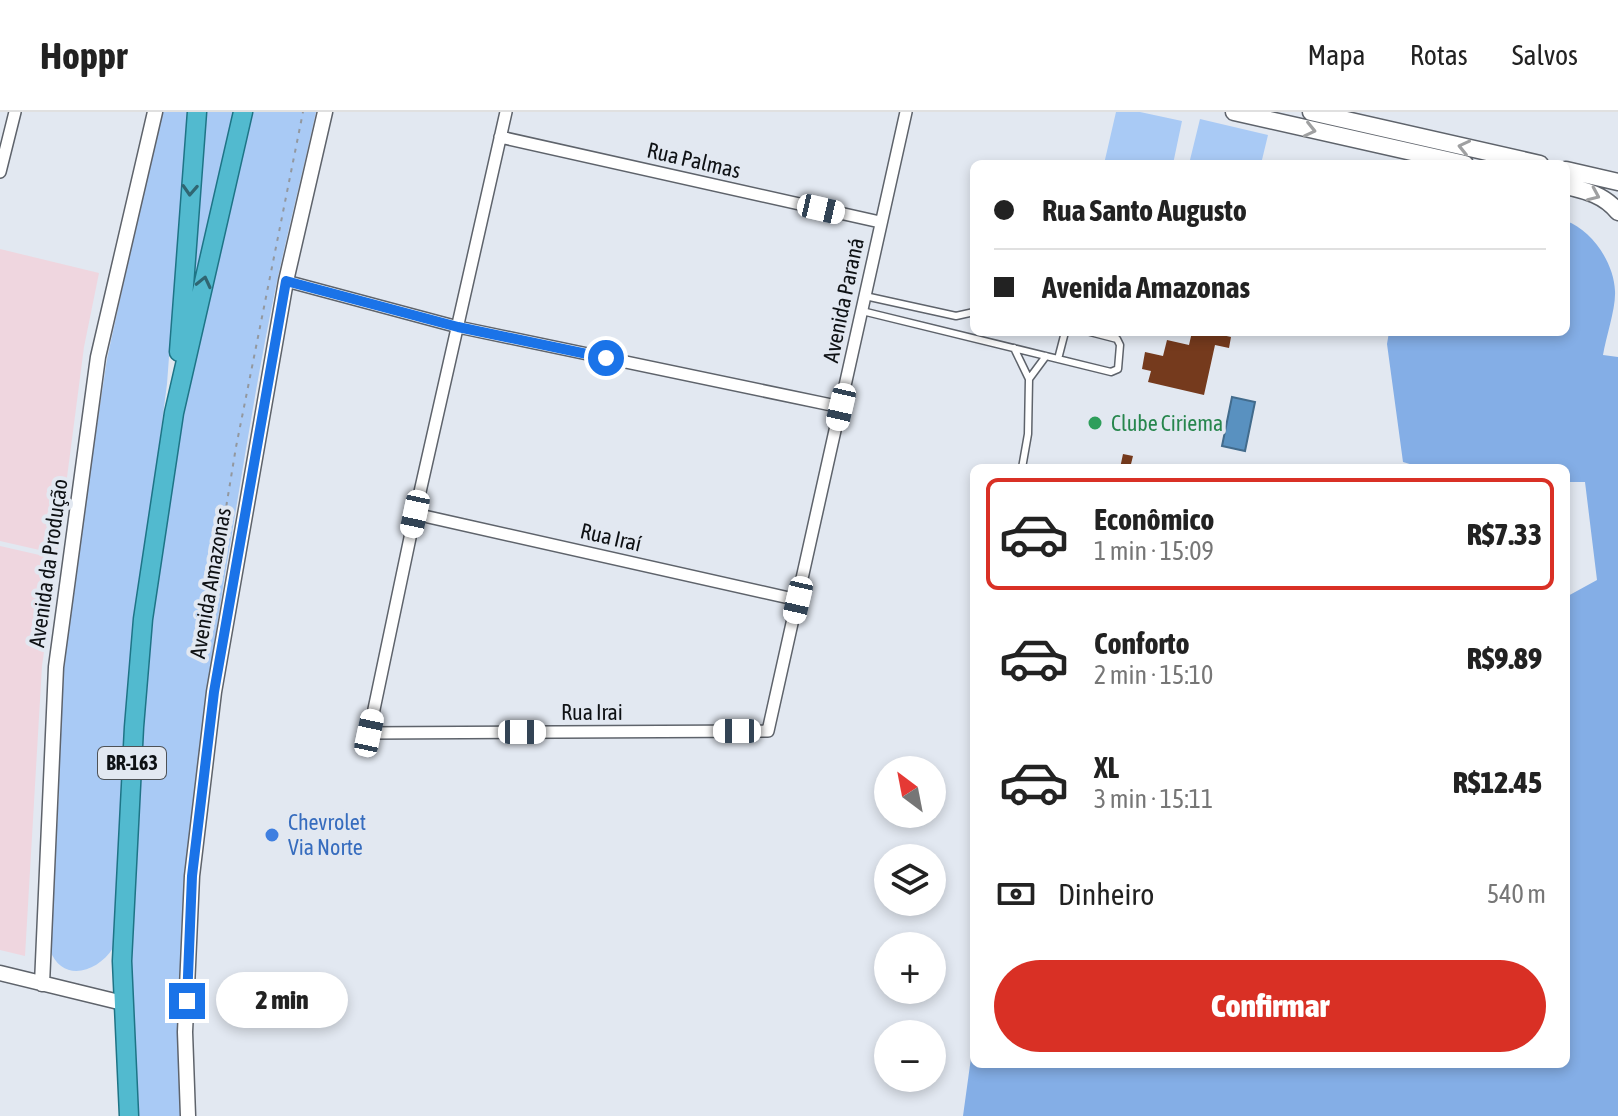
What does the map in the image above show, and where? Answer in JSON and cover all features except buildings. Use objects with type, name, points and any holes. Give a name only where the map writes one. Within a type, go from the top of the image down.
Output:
[{"type":"highway","name":"BR-163","points":[[129,1116],[122,961],[134,727],[143,619],[174,413],[197,112]]},
{"type":"highway","name":"BR-163","points":[[174,413],[243,112]]},
{"type":"main road","points":[[1234,112],[1447,160]]},
{"type":"main road","points":[[1311,112],[1522,160]]},
{"type":"main road","points":[[1570,171],[1618,182]]},
{"type":"main road","points":[[1570,187],[1591,192],[1618,212]]},
{"type":"street","points":[[0,172],[15,112]]},
{"type":"street","name":"Avenida da Produção","points":[[42,984],[56,667],[98,357],[155,112]]},
{"type":"street","name":"Avenida Amazonas","points":[[188,1116],[185,1032],[192,876],[217,673],[286,281],[325,112]]},
{"type":"street","points":[[415,514],[506,112]]},
{"type":"street","name":"Avenida Paraná","points":[[768,731],[906,112]]},
{"type":"street","name":"Rua Palmas","points":[[500,137],[880,222]]},
{"type":"street","points":[[286,281],[458,327],[841,407]]},
{"type":"street","name":"Rua Iraí","points":[[415,514],[798,600]]},
{"type":"street","name":"Rua Irai","points":[[415,514],[369,733],[768,731]]},
{"type":"street","points":[[0,973],[123,1003]]},
{"type":"lane","points":[[865,296],[956,316],[970,313]]},
{"type":"lane","points":[[907,322],[910,306]]},
{"type":"lane","points":[[862,311],[1111,372],[1118,369],[1120,345],[1117,339],[1105,336]]},
{"type":"lane","points":[[1058,359],[1064,336]]},
{"type":"lane","points":[[1014,348],[1029,379],[1028,434],[1023,464]]},
{"type":"lane","points":[[1029,379],[1046,356]]},
{"type":"path","points":[[202,654],[236,447],[303,112]]},
{"type":"shaded area","points":[[161,112],[192,112],[184,156],[167,384],[133,646],[113,948],[98,964],[80,971],[63,967],[50,950],[59,791],[60,667],[107,359]]},
{"type":"shaded area","points":[[207,112],[233,112],[191,304],[188,304]]},
{"type":"shaded area","points":[[250,112],[316,112],[263,351],[205,710],[184,911],[181,1116],[136,1116],[131,963],[150,616],[177,438]]},
{"type":"shaded area","points":[[1116,112],[1140,112],[1182,121],[1174,160],[1105,160]]},
{"type":"shaded area","points":[[1200,119],[1268,135],[1262,160],[1190,160]]},
{"type":"shaded area","points":[[1570,223],[1593,240],[1611,270],[1615,298],[1603,355],[1618,357],[1618,1116],[963,1116],[970,1065],[970,1068],[1570,1068],[1570,595],[1597,580],[1585,482],[1570,482],[1570,464],[1403,462],[1388,336],[1570,336]]},
{"type":"shaded area","points":[[0,249],[99,273],[84,347],[57,554],[0,541]]},
{"type":"shaded area","points":[[1232,397],[1255,402],[1245,451],[1222,446]]},
{"type":"shaded area","points":[[0,546],[57,559],[42,666],[25,956],[0,950]]},
{"type":"place","name":"Clube Ciriema","points":[[1095,423]]},
{"type":"place","name":"Chevrolet Via Norte","points":[[272,835]]},
{"type":"route","points":[[187,1001],[192,876],[214,692],[286,281],[458,327],[606,358]]}]
